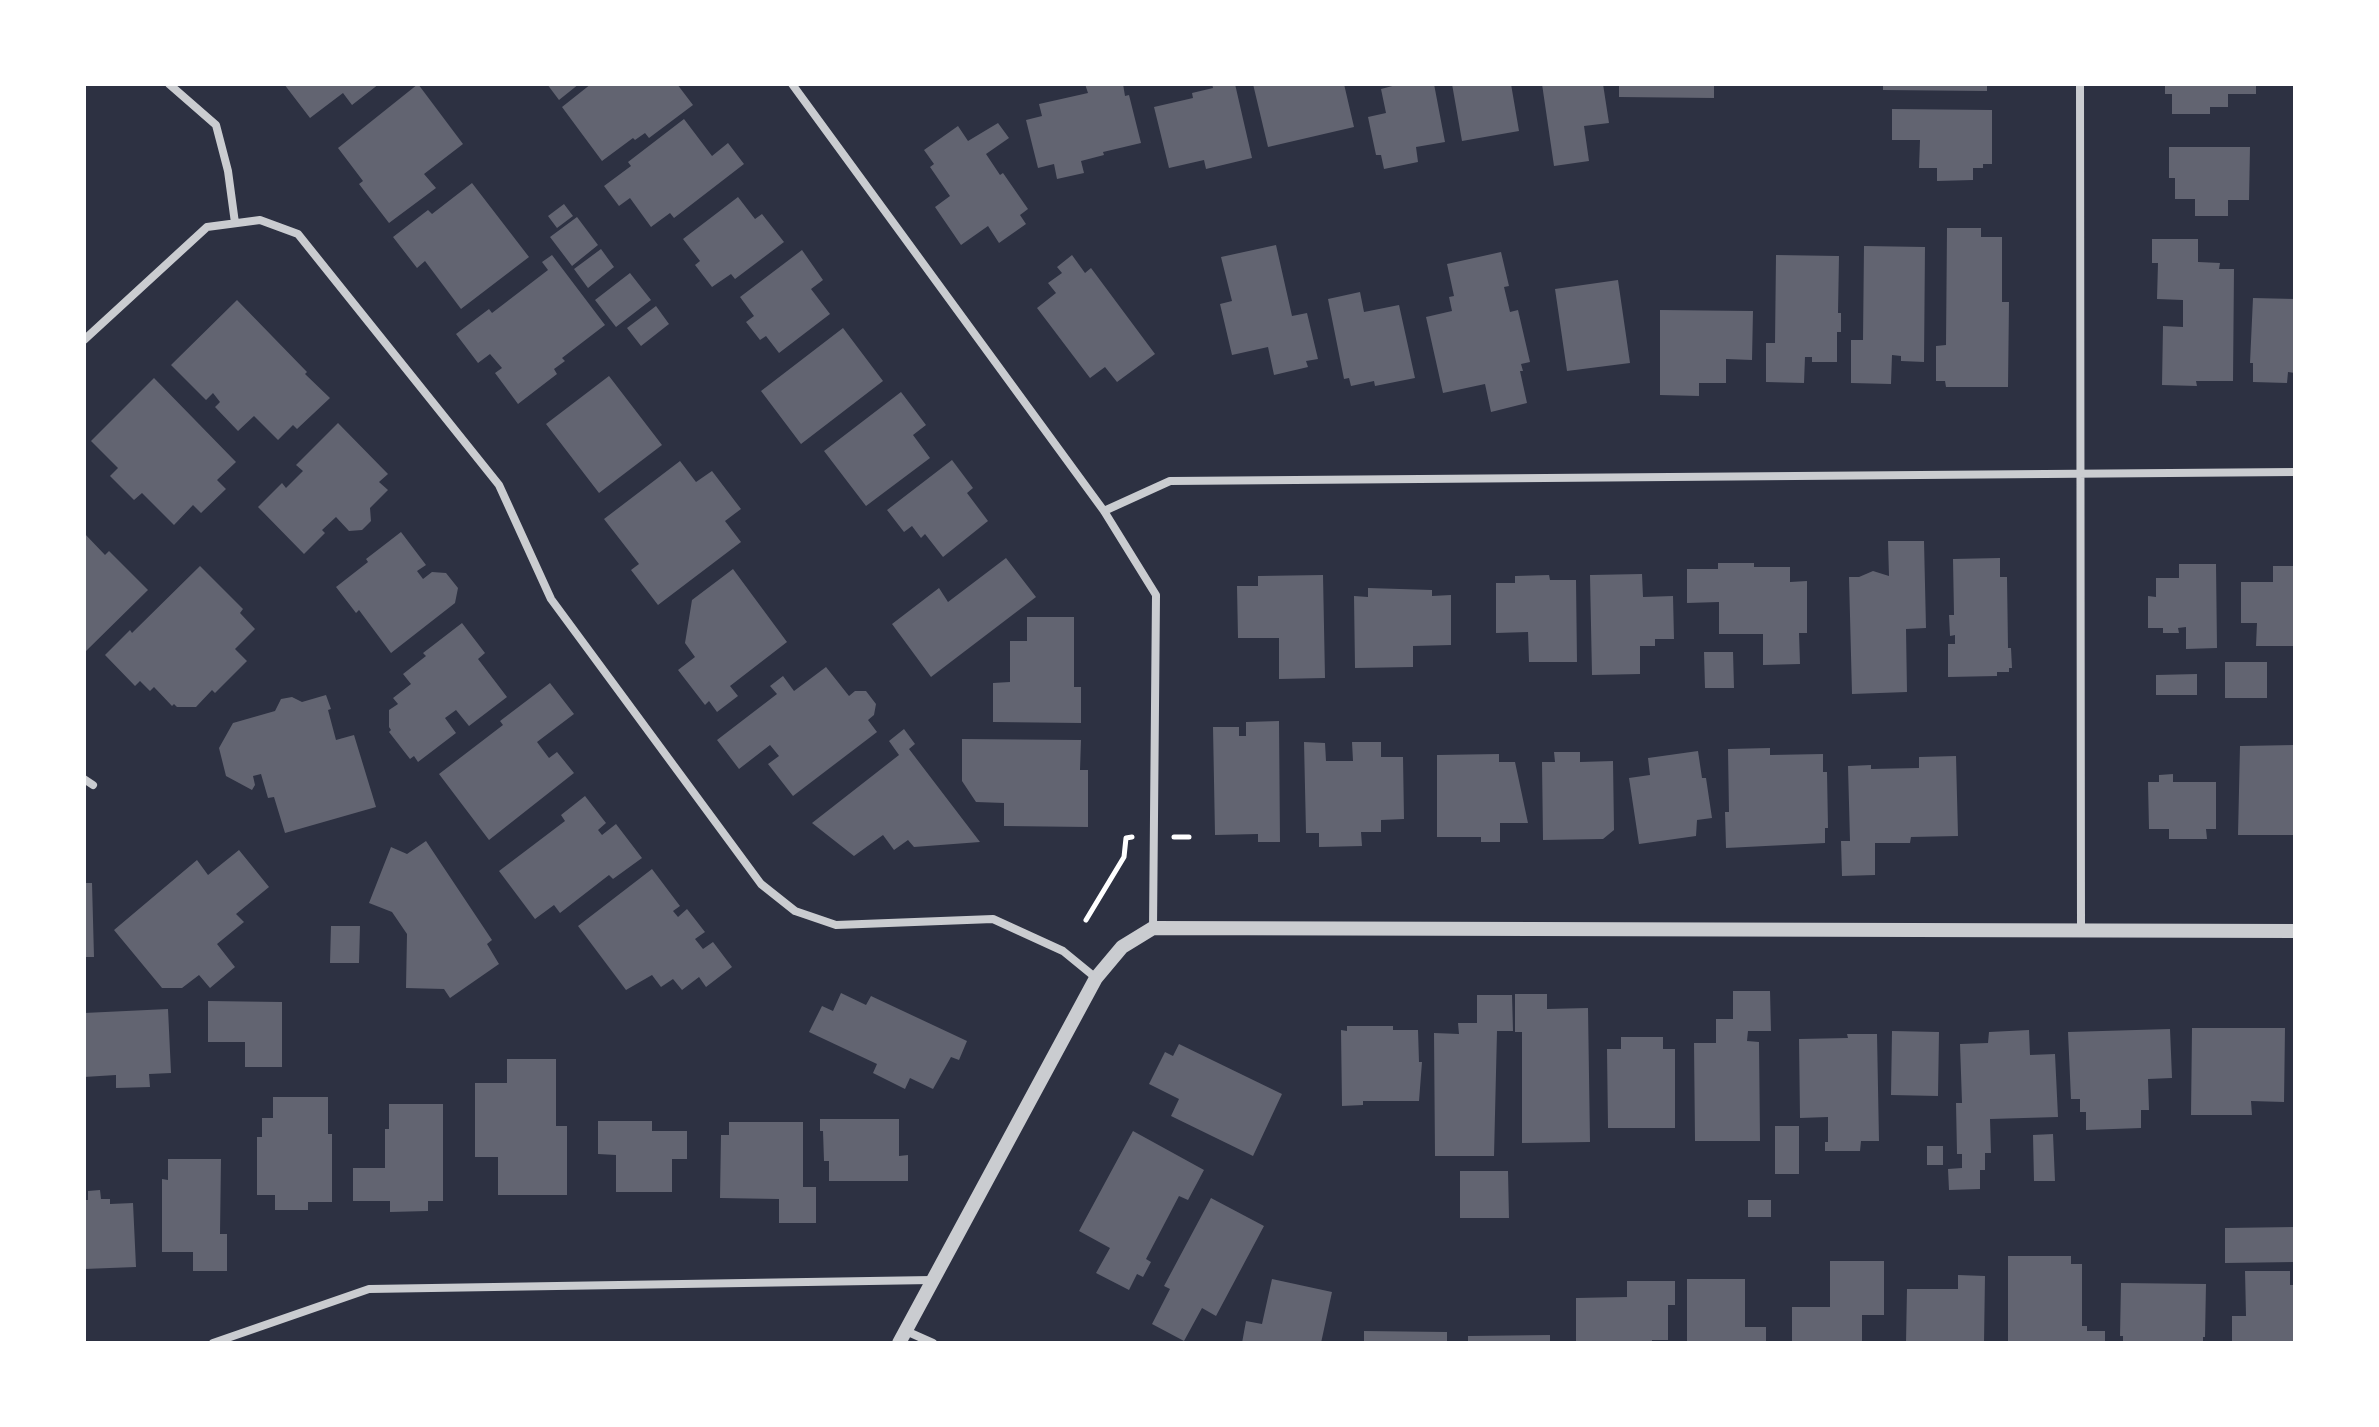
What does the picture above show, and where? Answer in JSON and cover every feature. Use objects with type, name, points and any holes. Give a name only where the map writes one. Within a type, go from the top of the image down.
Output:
[{"type":"street","points":[[169,84],[216,125],[228,171],[235,223]]},
{"type":"street","points":[[792,84],[1104,511],[1156,595],[1153,928]]},
{"type":"street","points":[[2080,84],[2081,932]]},
{"type":"street","points":[[84,340],[207,227],[260,220],[298,234],[499,485],[551,599],[761,884],[795,911],[836,925],[993,919],[1063,951],[1096,978]]},
{"type":"street","points":[[1104,511],[1170,481],[2295,472]]},
{"type":"street","points":[[84,779],[93,785]]},
{"type":"street","points":[[933,1343],[903,1337],[1096,978],[1122,947],[1153,928],[2295,931]]},
{"type":"street","points":[[213,1343],[369,1289],[932,1280]]},
{"type":"path","points":[[1086,920],[1124,857],[1126,838],[1135,837]]},
{"type":"path","points":[[1173,837],[1189,837]]},
{"type":"building","points":[[284,84],[379,84],[352,105],[343,93],[310,118]]},
{"type":"building","points":[[418,84],[463,144],[424,174],[436,188],[389,223],[359,184],[363,181],[338,148]]},
{"type":"building","points":[[547,84],[579,84],[559,100]]},
{"type":"building","points":[[591,84],[677,84],[693,105],[649,138],[645,133],[635,140],[633,138],[602,161],[562,107]]},
{"type":"building","points":[[1085,84],[1123,84],[1125,96],[1129,95],[1141,143],[1081,161],[1084,173],[1057,179],[1054,164],[1038,168],[1026,120],[1042,116],[1039,104],[1088,93]]},
{"type":"building","points":[[1212,84],[1235,84],[1252,158],[1206,169],[1204,160],[1169,168],[1154,107],[1193,98],[1192,93],[1213,88]]},
{"type":"building","points":[[1253,84],[1344,84],[1354,127],[1268,147]]},
{"type":"building","points":[[1400,84],[1434,84],[1445,142],[1416,147],[1418,162],[1384,169],[1381,155],[1376,155],[1368,117],[1386,113],[1381,89]]},
{"type":"building","points":[[1452,84],[1511,84],[1519,131],[1462,141]]},
{"type":"building","points":[[1542,84],[1603,84],[1609,123],[1584,126],[1589,161],[1554,166]]},
{"type":"building","points":[[1619,84],[1714,84],[1714,98],[1619,97]]},
{"type":"building","points":[[1883,84],[1987,84],[1987,91],[1883,90]]},
{"type":"building","points":[[2165,84],[2256,84],[2256,94],[2228,94],[2228,107],[2210,107],[2210,114],[2172,114],[2172,94],[2165,94]]},
{"type":"building","points":[[1892,109],[1992,110],[1992,164],[1973,168],[1973,180],[1937,181],[1937,168],[1919,168],[1920,140],[1892,140]]},
{"type":"building","points":[[684,119],[712,156],[728,143],[744,164],[674,218],[670,213],[651,227],[630,198],[619,206],[604,186],[631,166],[628,162]]},
{"type":"building","points":[[998,123],[1009,138],[986,154],[1028,209],[1020,215],[1026,224],[999,243],[988,226],[961,245],[935,207],[950,196],[930,167],[934,164],[924,150],[958,126],[968,141]]},
{"type":"building","points":[[2169,147],[2250,147],[2249,200],[2228,200],[2228,216],[2195,216],[2195,199],[2175,199],[2175,178],[2169,178]]},
{"type":"building","points":[[472,183],[529,257],[461,309],[425,261],[417,268],[393,237],[428,210],[432,214]]},
{"type":"building","points":[[738,197],[755,219],[762,214],[784,242],[735,279],[731,274],[712,287],[695,265],[700,261],[683,239]]},
{"type":"building","points":[[564,204],[573,216],[557,228],[548,216]]},
{"type":"building","points":[[577,217],[598,245],[572,266],[550,237]]},
{"type":"building","points":[[1947,228],[1981,228],[1981,237],[2002,237],[2002,302],[2009,302],[2008,387],[1946,387],[1945,381],[1936,381],[1936,346],[1946,345]]},
{"type":"building","points":[[2152,239],[2198,239],[2198,262],[2220,263],[2219,269],[2234,269],[2233,381],[2196,381],[2197,386],[2162,385],[2163,326],[2183,327],[2183,300],[2157,299],[2158,263],[2152,263]]},
{"type":"building","points":[[1276,245],[1292,316],[1307,313],[1318,359],[1306,361],[1308,367],[1274,375],[1268,347],[1232,355],[1220,304],[1232,301],[1221,257]]},
{"type":"building","points":[[1864,246],[1925,247],[1924,362],[1901,361],[1901,356],[1892,355],[1891,384],[1851,383],[1851,340],[1863,340]]},
{"type":"building","points":[[601,249],[614,267],[588,288],[574,269]]},
{"type":"building","points":[[802,250],[823,280],[811,289],[830,314],[779,353],[766,336],[760,340],[746,322],[754,316],[740,297]]},
{"type":"building","points":[[1501,252],[1509,286],[1504,287],[1510,312],[1518,310],[1530,362],[1521,364],[1523,371],[1520,371],[1527,403],[1491,412],[1485,384],[1443,393],[1426,317],[1452,311],[1449,297],[1454,296],[1447,264]]},
{"type":"building","points":[[552,255],[605,325],[562,358],[565,361],[554,369],[557,374],[518,404],[495,373],[502,368],[490,354],[478,363],[456,334],[489,309],[492,313],[548,270],[542,262]]},
{"type":"building","points":[[1072,255],[1085,273],[1091,268],[1155,354],[1117,382],[1105,367],[1090,378],[1037,308],[1056,293],[1048,283],[1062,273],[1057,267]]},
{"type":"building","points":[[1776,255],[1839,256],[1838,313],[1841,313],[1841,332],[1837,332],[1837,362],[1812,362],[1812,357],[1805,357],[1804,383],[1766,382],[1766,343],[1775,343]]},
{"type":"building","points":[[630,273],[651,300],[616,327],[595,300]]},
{"type":"building","points":[[1618,280],[1630,363],[1567,371],[1555,289]]},
{"type":"building","points":[[1360,292],[1364,312],[1399,305],[1415,378],[1375,386],[1374,381],[1351,386],[1349,378],[1344,379],[1328,299]]},
{"type":"building","points":[[2253,298],[2295,299],[2295,373],[2288,372],[2287,383],[2253,382],[2253,363],[2250,363]]},
{"type":"building","points":[[237,300],[330,398],[297,429],[293,425],[278,440],[254,416],[238,431],[215,407],[220,402],[213,393],[206,400],[171,365]]},
{"type":"building","points":[[656,306],[669,324],[641,346],[627,328]]},
{"type":"building","points":[[1660,310],[1753,311],[1752,360],[1726,359],[1726,383],[1699,383],[1699,396],[1660,395]]},
{"type":"building","points":[[843,328],[883,381],[801,444],[761,391]]},
{"type":"building","points":[[609,376],[662,445],[599,493],[546,424]]},
{"type":"building","points":[[154,378],[236,462],[217,480],[226,489],[201,513],[193,505],[174,525],[142,493],[134,500],[110,476],[118,468],[91,441]]},
{"type":"building","points":[[901,392],[926,425],[913,435],[930,458],[866,506],[824,451]]},
{"type":"building","points":[[338,423],[388,474],[379,482],[388,490],[370,508],[371,521],[362,530],[349,531],[336,517],[304,554],[258,507],[282,483],[286,488],[303,471],[296,465]]},
{"type":"building","points":[[952,460],[973,488],[967,493],[988,521],[943,557],[925,534],[921,538],[912,526],[904,532],[887,510]]},
{"type":"building","points":[[680,461],[696,482],[712,471],[741,509],[725,521],[741,542],[658,605],[631,570],[639,564],[604,519]]},
{"type":"building","points":[[401,532],[426,565],[417,571],[423,579],[432,572],[446,573],[458,588],[455,603],[391,653],[359,610],[356,613],[336,587]]},
{"type":"building","points":[[84,533],[105,555],[109,551],[148,590],[84,653]]},
{"type":"building","points":[[1888,541],[1924,541],[1926,628],[1906,629],[1907,692],[1852,694],[1849,577],[1859,577],[1873,571],[1889,576]]},
{"type":"building","points":[[1006,558],[1036,597],[931,677],[892,624],[939,588],[948,602]]},
{"type":"building","points":[[2000,558],[2000,577],[2007,577],[2008,648],[2011,648],[2012,668],[2009,672],[1997,672],[1997,676],[1948,677],[1948,644],[1955,644],[1955,635],[1950,636],[1949,615],[1954,615],[1953,559]]},
{"type":"building","points":[[1718,563],[1790,567],[1790,582],[1807,581],[1807,633],[1799,633],[1800,664],[1763,665],[1763,634],[1719,634],[1719,602],[1687,603],[1687,569],[1718,569]]},
{"type":"building","points":[[2179,564],[2216,564],[2217,648],[2186,649],[2186,627],[2178,628],[2179,633],[2163,633],[2163,628],[2148,628],[2148,596],[2156,597],[2156,578],[2179,578]]},
{"type":"building","points":[[200,566],[243,609],[240,613],[255,629],[235,649],[247,661],[215,693],[212,690],[196,707],[177,707],[172,706],[154,687],[150,691],[140,681],[135,686],[105,655],[130,630],[132,633]]},
{"type":"building","points":[[2273,566],[2295,566],[2295,646],[2256,646],[2257,623],[2241,623],[2241,582],[2273,582]]},
{"type":"building","points":[[733,569],[787,642],[730,686],[738,696],[717,712],[709,701],[705,705],[678,670],[695,657],[685,643],[692,600]]},
{"type":"building","points":[[1642,574],[1643,597],[1673,596],[1674,639],[1655,639],[1655,646],[1640,646],[1640,674],[1592,675],[1590,575]]},
{"type":"building","points":[[1323,575],[1325,678],[1279,679],[1279,638],[1238,638],[1237,586],[1258,586],[1258,576]]},
{"type":"building","points":[[1549,575],[1550,580],[1576,580],[1577,662],[1529,662],[1528,632],[1496,633],[1496,583],[1515,583],[1515,576]]},
{"type":"building","points":[[1368,588],[1432,590],[1432,596],[1451,595],[1451,645],[1413,646],[1413,667],[1355,668],[1354,596],[1368,597]]},
{"type":"building","points":[[1027,617],[1074,617],[1074,687],[1081,687],[1081,723],[993,722],[993,683],[1010,682],[1010,641],[1027,641]]},
{"type":"building","points":[[462,623],[485,653],[478,659],[507,697],[469,726],[456,710],[445,718],[456,733],[418,762],[414,756],[410,759],[389,732],[389,710],[398,704],[393,698],[411,684],[403,674],[426,656],[423,653]]},
{"type":"building","points":[[1704,652],[1733,652],[1734,688],[1705,688]]},
{"type":"building","points":[[2225,662],[2267,662],[2267,698],[2225,698]]},
{"type":"building","points":[[826,667],[849,696],[855,691],[866,691],[876,704],[874,715],[868,720],[877,732],[793,796],[768,764],[779,756],[770,745],[739,769],[717,740],[777,694],[770,686],[783,676],[794,691]]},
{"type":"building","points":[[2197,674],[2197,695],[2156,695],[2156,675]]},
{"type":"building","points":[[550,683],[574,714],[537,742],[549,758],[557,752],[574,773],[489,840],[439,774],[503,725],[500,721]]},
{"type":"building","points":[[326,695],[336,740],[354,735],[376,807],[285,833],[274,797],[268,798],[261,774],[253,776],[255,785],[252,790],[226,776],[219,748],[233,723],[275,711],[281,699],[292,697],[302,702]]},
{"type":"building","points":[[1279,721],[1280,842],[1258,842],[1258,834],[1215,835],[1213,727],[1239,727],[1239,736],[1246,736],[1246,722]]},
{"type":"building","points":[[904,729],[915,744],[909,749],[980,842],[914,847],[908,840],[894,850],[883,835],[854,856],[812,823],[899,755],[889,741]]},
{"type":"building","points":[[962,739],[1081,740],[1080,770],[1088,770],[1088,827],[1004,826],[1004,803],[976,802],[962,781]]},
{"type":"building","points":[[1304,742],[1325,743],[1326,761],[1353,761],[1352,742],[1381,742],[1381,757],[1403,757],[1404,819],[1381,820],[1381,832],[1361,832],[1362,846],[1319,847],[1319,833],[1306,833]]},
{"type":"building","points":[[2295,745],[2295,835],[2238,835],[2240,746]]},
{"type":"building","points":[[1770,748],[1770,755],[1823,754],[1823,772],[1827,772],[1828,828],[1825,828],[1825,843],[1726,848],[1728,749]]},
{"type":"building","points":[[1698,751],[1712,818],[1697,820],[1696,836],[1639,844],[1629,778],[1650,775],[1648,758]]},
{"type":"building","points":[[1554,752],[1580,752],[1580,762],[1613,761],[1614,830],[1603,839],[1543,840],[1542,762],[1555,762]]},
{"type":"building","points":[[1499,754],[1499,762],[1515,762],[1528,823],[1500,823],[1500,842],[1481,842],[1481,837],[1437,837],[1437,755]]},
{"type":"building","points":[[1956,756],[1958,836],[1911,837],[1910,843],[1875,843],[1875,875],[1842,876],[1841,841],[1850,841],[1848,766],[1919,768],[1919,757]]},
{"type":"building","points":[[2173,774],[2173,782],[2216,782],[2216,829],[2206,829],[2207,839],[2169,839],[2169,829],[2149,829],[2148,782],[2159,782],[2159,775]]},
{"type":"building","points":[[585,796],[606,823],[598,830],[602,835],[616,824],[642,858],[613,879],[609,875],[560,913],[554,905],[535,919],[499,871],[565,821],[561,815]]},
{"type":"building","points":[[426,841],[492,940],[487,944],[499,964],[450,998],[444,989],[406,988],[407,934],[392,912],[369,903],[391,847],[407,854]]},
{"type":"building","points":[[239,850],[269,887],[236,914],[244,922],[217,944],[235,967],[210,988],[199,975],[182,988],[162,988],[114,930],[197,860],[208,875]]},
{"type":"building","points":[[652,869],[680,906],[673,911],[678,917],[687,909],[705,932],[695,939],[703,949],[713,942],[732,967],[706,987],[699,977],[682,990],[673,979],[661,987],[652,975],[626,990],[578,926]]},
{"type":"building","points":[[84,883],[92,883],[94,957],[84,957]]},
{"type":"building","points":[[331,926],[360,926],[359,963],[330,963]]},
{"type":"building","points":[[1733,991],[1770,991],[1771,1031],[1748,1031],[1747,1041],[1759,1042],[1760,1141],[1695,1141],[1694,1043],[1716,1043],[1716,1019],[1733,1019]]},
{"type":"building","points":[[841,993],[866,1005],[871,996],[967,1041],[959,1060],[951,1057],[933,1089],[910,1078],[905,1089],[873,1073],[877,1064],[809,1032],[822,1006],[833,1011]]},
{"type":"building","points":[[1515,994],[1547,994],[1547,1009],[1588,1008],[1590,1142],[1522,1143],[1522,1032],[1515,1032]]},
{"type":"building","points":[[1477,995],[1512,995],[1513,1031],[1497,1031],[1494,1156],[1435,1156],[1434,1033],[1459,1034],[1458,1023],[1477,1023]]},
{"type":"building","points":[[208,1001],[282,1002],[282,1067],[245,1067],[245,1042],[208,1042]]},
{"type":"building","points":[[168,1009],[171,1073],[149,1074],[150,1087],[116,1088],[116,1075],[84,1077],[84,1013]]},
{"type":"building","points":[[1347,1026],[1393,1026],[1393,1030],[1418,1030],[1419,1062],[1422,1062],[1419,1101],[1363,1101],[1363,1105],[1342,1106],[1341,1030],[1347,1031]]},
{"type":"building","points":[[2192,1028],[2285,1028],[2284,1102],[2251,1101],[2252,1115],[2191,1115]]},
{"type":"building","points":[[2170,1029],[2172,1078],[2148,1079],[2149,1110],[2141,1110],[2141,1128],[2086,1130],[2086,1112],[2080,1112],[2080,1099],[2071,1099],[2068,1032]]},
{"type":"building","points":[[2029,1030],[2030,1055],[2055,1054],[2058,1117],[1990,1119],[1991,1153],[1985,1153],[1985,1170],[1980,1170],[1980,1189],[1949,1190],[1948,1169],[1962,1168],[1962,1154],[1957,1154],[1956,1103],[1962,1103],[1960,1044],[1988,1043],[1989,1032]]},
{"type":"building","points":[[1892,1031],[1939,1032],[1938,1096],[1891,1095]]},
{"type":"building","points":[[1847,1034],[1877,1034],[1879,1141],[1861,1141],[1860,1151],[1825,1151],[1828,1117],[1800,1118],[1799,1039],[1848,1038]]},
{"type":"building","points":[[1621,1037],[1663,1037],[1663,1049],[1675,1049],[1675,1128],[1608,1128],[1607,1049],[1621,1049]]},
{"type":"building","points":[[1179,1044],[1282,1094],[1253,1156],[1171,1116],[1179,1099],[1149,1084],[1165,1052],[1173,1056]]},
{"type":"building","points":[[507,1059],[556,1059],[556,1126],[567,1126],[567,1195],[498,1195],[498,1157],[475,1157],[475,1083],[507,1083]]},
{"type":"building","points":[[273,1097],[328,1097],[328,1134],[332,1134],[332,1202],[308,1202],[308,1210],[275,1210],[275,1195],[257,1195],[257,1137],[262,1137],[262,1118],[273,1118]]},
{"type":"building","points":[[389,1104],[443,1104],[443,1201],[428,1201],[428,1211],[390,1212],[390,1201],[353,1201],[353,1168],[385,1168],[385,1129],[389,1129]]},
{"type":"building","points":[[820,1119],[899,1119],[899,1156],[908,1155],[908,1181],[829,1181],[829,1161],[824,1161]]},
{"type":"building","points":[[598,1121],[652,1121],[652,1131],[687,1131],[687,1159],[672,1159],[672,1192],[616,1192],[616,1155],[598,1154]]},
{"type":"building","points":[[729,1122],[803,1122],[803,1187],[816,1187],[816,1223],[779,1223],[779,1199],[720,1198],[721,1135],[729,1135]]},
{"type":"building","points":[[1775,1126],[1799,1126],[1799,1174],[1775,1174]]},
{"type":"building","points":[[1133,1131],[1204,1170],[1188,1200],[1179,1196],[1146,1259],[1151,1262],[1143,1277],[1137,1274],[1129,1290],[1096,1273],[1110,1248],[1079,1231]]},
{"type":"building","points":[[2053,1134],[2055,1181],[2034,1181],[2033,1135]]},
{"type":"building","points":[[1927,1146],[1943,1146],[1943,1165],[1927,1165]]},
{"type":"building","points":[[168,1159],[221,1159],[220,1234],[227,1234],[227,1271],[193,1271],[193,1252],[162,1252],[162,1179],[168,1180]]},
{"type":"building","points":[[1460,1171],[1508,1171],[1509,1218],[1460,1218]]},
{"type":"building","points":[[100,1190],[101,1199],[110,1199],[110,1204],[133,1203],[136,1267],[84,1269],[84,1200],[88,1200],[88,1191]]},
{"type":"building","points":[[1211,1198],[1264,1226],[1216,1316],[1202,1308],[1184,1341],[1152,1324],[1170,1289],[1164,1286]]},
{"type":"building","points":[[1748,1200],[1771,1200],[1771,1217],[1748,1217]]},
{"type":"building","points":[[2295,1227],[2295,1262],[2225,1263],[2225,1228]]},
{"type":"building","points":[[2008,1256],[2071,1256],[2071,1264],[2082,1264],[2082,1326],[2087,1326],[2087,1331],[2105,1331],[2105,1343],[2008,1343]]},
{"type":"building","points":[[1830,1261],[1884,1261],[1884,1315],[1862,1315],[1862,1343],[1792,1343],[1792,1307],[1830,1307]]},
{"type":"building","points":[[2245,1271],[2290,1271],[2290,1285],[2295,1285],[2295,1343],[2232,1343],[2232,1316],[2246,1316]]},
{"type":"building","points":[[1958,1275],[1985,1276],[1984,1343],[1906,1343],[1907,1289],[1958,1289]]},
{"type":"building","points":[[1272,1279],[1332,1292],[1321,1343],[1242,1343],[1246,1321],[1262,1324]]},
{"type":"building","points":[[1687,1279],[1745,1279],[1745,1327],[1766,1327],[1766,1343],[1687,1343]]},
{"type":"building","points":[[1627,1281],[1675,1281],[1675,1305],[1668,1305],[1668,1340],[1652,1340],[1652,1343],[1576,1343],[1576,1298],[1627,1297]]},
{"type":"building","points":[[2121,1283],[2206,1284],[2203,1343],[2123,1343],[2123,1336],[2120,1336]]},
{"type":"building","points":[[1364,1331],[1447,1332],[1447,1343],[1364,1343]]},
{"type":"building","points":[[1550,1335],[1550,1343],[1468,1343],[1468,1336]]}]
